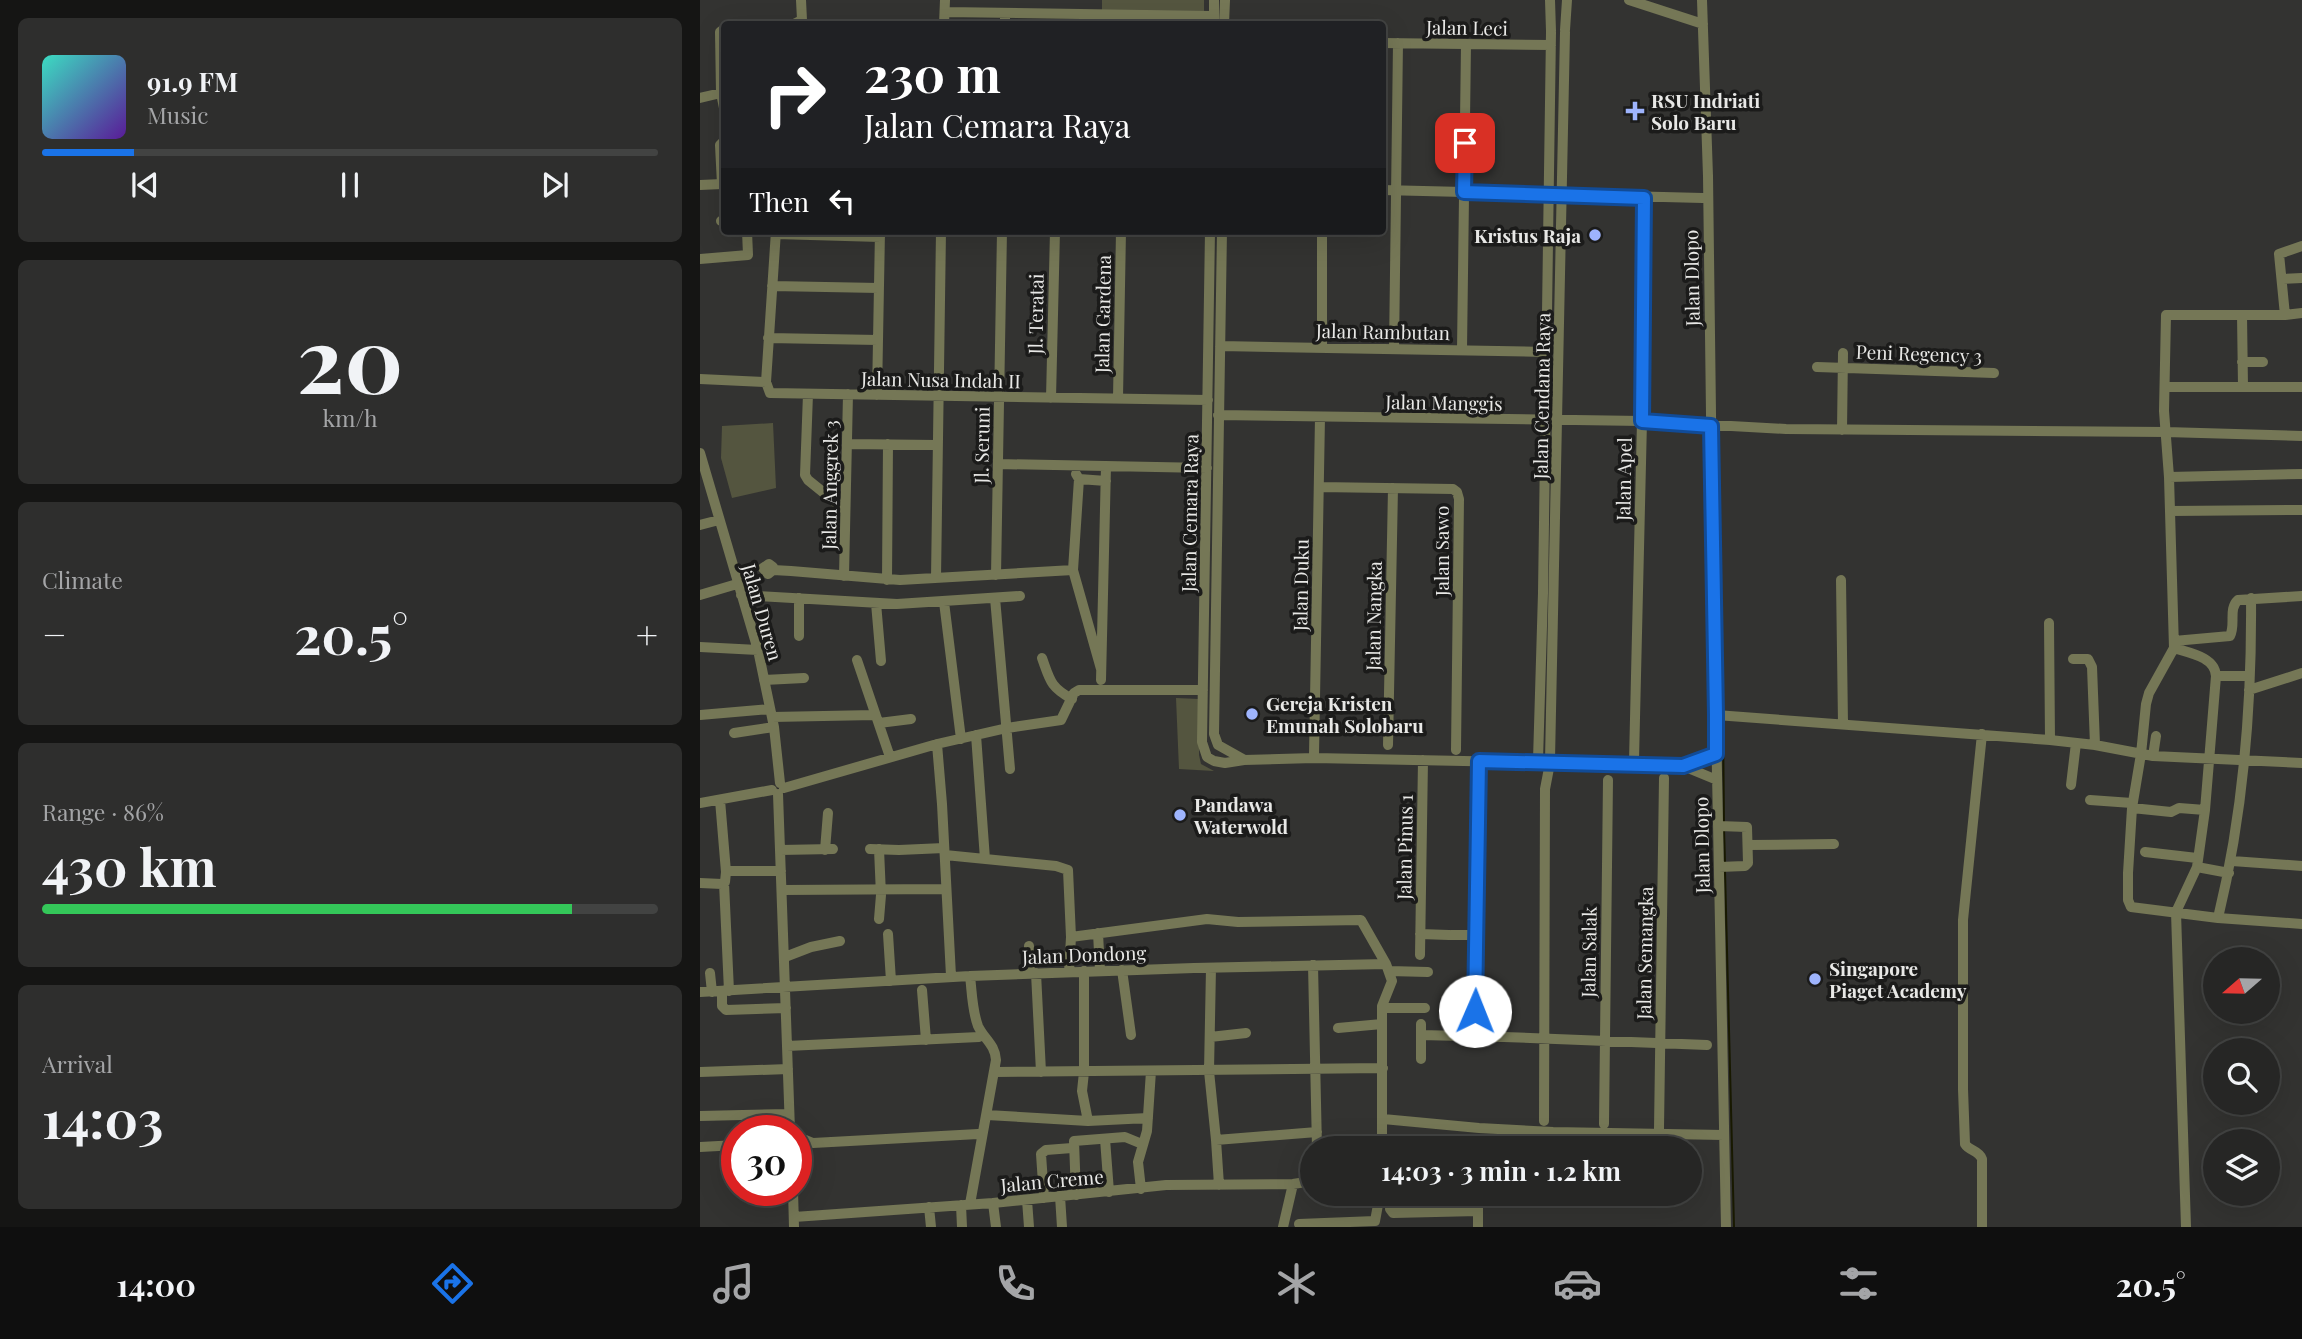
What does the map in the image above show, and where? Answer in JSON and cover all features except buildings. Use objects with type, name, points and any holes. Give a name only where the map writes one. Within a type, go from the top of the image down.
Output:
[{"type":"street","points":[[800,21],[801,0]]},
{"type":"street","points":[[944,21],[945,0]]},
{"type":"street","points":[[945,12],[1005,19],[1212,20],[1214,0]]},
{"type":"street","points":[[1224,21],[1225,0]]},
{"type":"street","name":"Jalan Cendana Raya","points":[[1544,1121],[1545,789],[1550,761],[1546,421],[1550,0]]},
{"type":"street","name":"Jalan Cendana Raya","points":[[1545,789],[1538,761],[1557,421],[1567,0]]},
{"type":"street","points":[[1629,0],[1648,3],[1703,23]]},
{"type":"street","name":"Jalan Dlopo","points":[[1700,0],[1708,176],[1711,426],[1720,715],[1716,754],[1724,826],[1726,1227]]},
{"type":"street","points":[[700,97],[721,93],[721,32]]},
{"type":"street","name":"Jalan Leci","points":[[1386,43],[1551,45]]},
{"type":"street","points":[[1394,349],[1398,43]]},
{"type":"street","points":[[1462,350],[1466,44]]},
{"type":"street","points":[[700,185],[721,184]]},
{"type":"street","points":[[1386,190],[1703,198]]},
{"type":"street","name":"Jalan Apel","points":[[1634,761],[1644,198]]},
{"type":"street","points":[[700,259],[748,255],[747,235]]},
{"type":"street","points":[[700,379],[765,382],[776,235]]},
{"type":"street","points":[[877,395],[880,235]]},
{"type":"street","points":[[936,578],[941,235]]},
{"type":"street","name":"Jl. Seruni","points":[[996,575],[1002,235]]},
{"type":"street","name":"Jl. Teratai","points":[[1051,398],[1055,235]]},
{"type":"street","name":"Jalan Gardena","points":[[1118,398],[1121,235]]},
{"type":"street","name":"Jalan Cemara Raya","points":[[1210,235],[1207,468],[1211,523],[1216,741],[1220,747],[1244,760]]},
{"type":"street","name":"Jalan Cemara Raya","points":[[1222,235],[1218,415],[1203,695],[1202,743],[1204,752],[1210,759],[1218,762],[1550,761],[1683,766]]},
{"type":"street","points":[[1322,235],[1322,348]]},
{"type":"street","points":[[2285,315],[2279,254],[2302,246]]},
{"type":"street","points":[[2283,279],[2302,278]]},
{"type":"street","points":[[772,286],[879,288]]},
{"type":"street","points":[[1209,308],[1220,308]]},
{"type":"street","points":[[2302,313],[2166,315],[2164,411],[2169,477],[2174,645],[2149,692],[2144,715],[2141,754],[2132,805],[2128,873],[2129,904],[2135,907],[2218,918],[2302,924]]},
{"type":"street","points":[[2242,315],[2243,387]]},
{"type":"street","points":[[768,338],[878,340]]},
{"type":"street","name":"Jalan Rambutan","points":[[1220,346],[1547,352]]},
{"type":"street","name":"Peni Regency 3","points":[[1842,429],[1843,353]]},
{"type":"street","points":[[2242,362],[2263,362]]},
{"type":"street","name":"Peni Regency 3","points":[[1817,366],[1994,373]]},
{"type":"street","name":"Jalan Nusa Indah II","points":[[765,382],[770,393],[1208,400]]},
{"type":"street","points":[[2165,387],[2302,387]]},
{"type":"street","points":[[808,394],[805,475],[845,510]]},
{"type":"street","name":"Jalan Anggrek 3","points":[[844,576],[848,394]]},
{"type":"street","name":"Jalan Manggis","points":[[1218,415],[1642,421],[1711,426],[1842,429],[2302,436]]},
{"type":"street","name":"Jalan Duku","points":[[1314,755],[1320,417]]},
{"type":"street","points":[[847,444],[937,445]]},
{"type":"street","points":[[887,580],[888,444]]},
{"type":"street","name":"Jalan Duren","points":[[700,453],[758,650],[772,718],[778,789],[789,1114]]},
{"type":"street","points":[[998,464],[1207,468]]},
{"type":"street","points":[[1069,465],[1079,478],[1073,570],[1101,674],[1107,466]]},
{"type":"street","points":[[2169,477],[2302,474]]},
{"type":"street","points":[[1079,478],[1106,481]]},
{"type":"street","name":"Jalan Sawo","points":[[1319,487],[1453,489],[1458,495],[1456,750]]},
{"type":"street","name":"Jalan Nangka","points":[[1388,745],[1393,488]]},
{"type":"street","points":[[2170,511],[2302,510]]},
{"type":"street","points":[[700,525],[719,520]]},
{"type":"street","points":[[774,570],[887,580],[1073,570]]},
{"type":"street","points":[[1842,580],[1843,724]]},
{"type":"street","points":[[700,595],[737,584]]},
{"type":"street","points":[[741,595],[876,603],[944,602],[1020,596]]},
{"type":"street","points":[[2174,645],[2228,637],[2232,631],[2234,602],[2238,600],[2302,596]]},
{"type":"street","points":[[799,598],[799,636]]},
{"type":"street","points":[[995,598],[1010,769]]},
{"type":"street","points":[[2218,918],[2231,861],[2243,762],[2249,690],[2251,598]]},
{"type":"street","points":[[944,602],[961,739]]},
{"type":"street","points":[[876,603],[881,661]]},
{"type":"street","points":[[2049,623],[2050,740]]},
{"type":"street","points":[[2174,645],[2210,661],[2216,668],[2205,810],[2197,862],[2176,912],[2186,1227]]},
{"type":"street","points":[[700,647],[758,650]]},
{"type":"street","points":[[1042,658],[1051,684],[1060,694],[1072,699]]},
{"type":"street","points":[[2073,659],[2088,659],[2092,667],[2095,745]]},
{"type":"street","points":[[857,660],[890,757]]},
{"type":"street","points":[[2249,690],[2302,673]]},
{"type":"street","points":[[2216,676],[2249,676]]},
{"type":"street","points":[[764,680],[804,678]]},
{"type":"street","points":[[700,803],[778,789],[976,735],[1061,720],[1074,693],[1080,690],[1203,695],[1214,700]]},
{"type":"street","points":[[700,715],[911,719]]},
{"type":"street","points":[[1720,715],[2050,740],[2153,756],[2302,763]]},
{"type":"street","points":[[734,733],[772,718]]},
{"type":"street","points":[[1982,734],[1963,920],[1965,1144],[1982,1159],[1982,1227]]},
{"type":"street","points":[[976,735],[985,859]]},
{"type":"street","points":[[2153,756],[2156,736]]},
{"type":"street","points":[[2071,785],[2076,743]]},
{"type":"street","points":[[937,744],[951,976]]},
{"type":"street","points":[[1683,766],[1716,754]]},
{"type":"street","name":"Jalan Pinus 1","points":[[1420,955],[1423,760]]},
{"type":"street","points":[[1474,1037],[1479,761]]},
{"type":"street","points":[[1683,766],[1717,780]]},
{"type":"street","name":"Jalan Semangka","points":[[1659,1129],[1664,778]]},
{"type":"street","name":"Jalan Salak","points":[[1604,1124],[1608,780]]},
{"type":"street","points":[[720,800],[726,872],[722,1006],[726,1010],[786,1008]]},
{"type":"street","points":[[2090,800],[2171,812],[2179,808],[2205,810]]},
{"type":"street","points":[[780,850],[829,850],[828,813]]},
{"type":"street","points":[[1723,867],[1747,865],[1748,845],[1747,827],[1724,826]]},
{"type":"street","points":[[1748,845],[1833,845]]},
{"type":"street","points":[[879,919],[880,890],[874,849],[944,851],[985,859],[1064,867],[1068,870],[1071,937],[1069,972]]},
{"type":"street","points":[[2145,852],[2197,862],[2229,873]]},
{"type":"street","points":[[2231,861],[2302,866]]},
{"type":"street","points":[[726,872],[781,871]]},
{"type":"street","points":[[700,883],[724,883]]},
{"type":"street","points":[[782,890],[946,889]]},
{"type":"street","points":[[1071,937],[1208,919],[1238,922],[1356,918],[1365,924],[1387,967],[1392,984],[1383,1000],[1382,1008],[1382,1136]]},
{"type":"street","points":[[1098,933],[1100,971]]},
{"type":"street","points":[[888,934],[891,981]]},
{"type":"street","points":[[1420,934],[1476,935]]},
{"type":"street","points":[[785,957],[804,949],[840,941]]},
{"type":"street","points":[[1029,946],[1041,1072]]},
{"type":"street","points":[[1314,965],[1317,1136]]},
{"type":"street","name":"Jalan Dondong","points":[[700,992],[951,976],[1084,971],[1314,965],[1387,967],[1428,972]]},
{"type":"street","points":[[1211,968],[1209,1071],[1219,1185]]},
{"type":"street","points":[[1122,970],[1131,1035]]},
{"type":"street","points":[[1084,971],[1082,1091],[1088,1121]]},
{"type":"street","points":[[710,973],[721,991]]},
{"type":"street","points":[[962,1227],[995,1072],[994,1048],[983,1035],[975,1018],[970,976]]},
{"type":"street","points":[[922,989],[926,1040]]},
{"type":"street","points":[[1382,1008],[1425,1007]]},
{"type":"street","points":[[1338,1028],[1382,1024]]},
{"type":"street","points":[[1421,1059],[1421,1030],[1474,1037],[1707,1045]]},
{"type":"street","points":[[1210,1037],[1245,1033]]},
{"type":"street","points":[[787,1046],[979,1037]]},
{"type":"street","points":[[995,1072],[1383,1068]]},
{"type":"street","points":[[700,1072],[788,1069]]},
{"type":"street","points":[[1141,1189],[1138,1162],[1147,1131],[1151,1071]]},
{"type":"street","points":[[700,1116],[789,1114]]},
{"type":"street","points":[[986,1115],[1088,1121],[1148,1118]]},
{"type":"street","points":[[1383,1119],[1553,1132],[1724,1135]]},
{"type":"street","points":[[1478,1136],[1479,1128]]},
{"type":"street","points":[[1216,1140],[1317,1132]]},
{"type":"street","points":[[812,1143],[978,1134]]},
{"type":"street","points":[[1076,1195],[1072,1148],[1075,1140],[1125,1137],[1142,1144]]},
{"type":"street","points":[[1105,1139],[1109,1192]]},
{"type":"street","points":[[700,1147],[721,1146]]},
{"type":"street","points":[[1044,1198],[1041,1154],[1046,1150],[1072,1148]]},
{"type":"street","name":"Jalan Creme","points":[[794,1222],[1166,1185],[1300,1183]]},
{"type":"street","points":[[1283,1227],[1293,1184]]},
{"type":"street","points":[[1060,1196],[1062,1227]]},
{"type":"street","points":[[1027,1200],[1029,1227]]},
{"type":"street","points":[[993,1203],[996,1227]]},
{"type":"street","points":[[1299,1224],[1375,1221],[1378,1206]]},
{"type":"street","points":[[1391,1206],[1393,1213],[1478,1211]]},
{"type":"street","points":[[1478,1206],[1478,1226]]},
{"type":"street","points":[[929,1207],[930,1227]]},
{"type":"green space","points":[[1102,0],[1204,0],[1204,16],[1102,13]]},
{"type":"green space","points":[[773,423],[776,488],[732,498],[721,458],[722,426]]},
{"type":"green space","points":[[1176,698],[1199,699],[1199,755],[1201,764],[1214,771],[1179,769]]},
{"type":"waterway","points":[[1720,524],[1723,712]]},
{"type":"waterway","points":[[1723,721],[1724,824]]},
{"type":"waterway","points":[[1724,829],[1725,862]]},
{"type":"waterway","points":[[1725,871],[1734,1227]]},
{"type":"place","name":"RSU Indriati Solo Baru","points":[[1635,111]]},
{"type":"place","name":"Kristus Raja","points":[[1595,235]]},
{"type":"place","name":"Gereja Kristen Emunah Solobaru","points":[[1252,714]]},
{"type":"place","name":"Pandawa Waterwold","points":[[1180,815]]},
{"type":"place","name":"Singapore Piaget Academy","points":[[1815,979]]},
{"type":"route","points":[[1465,143],[1464,192],[1644,198],[1642,421],[1711,426],[1716,715],[1716,754],[1683,766],[1479,761],[1475,1011]]}]
